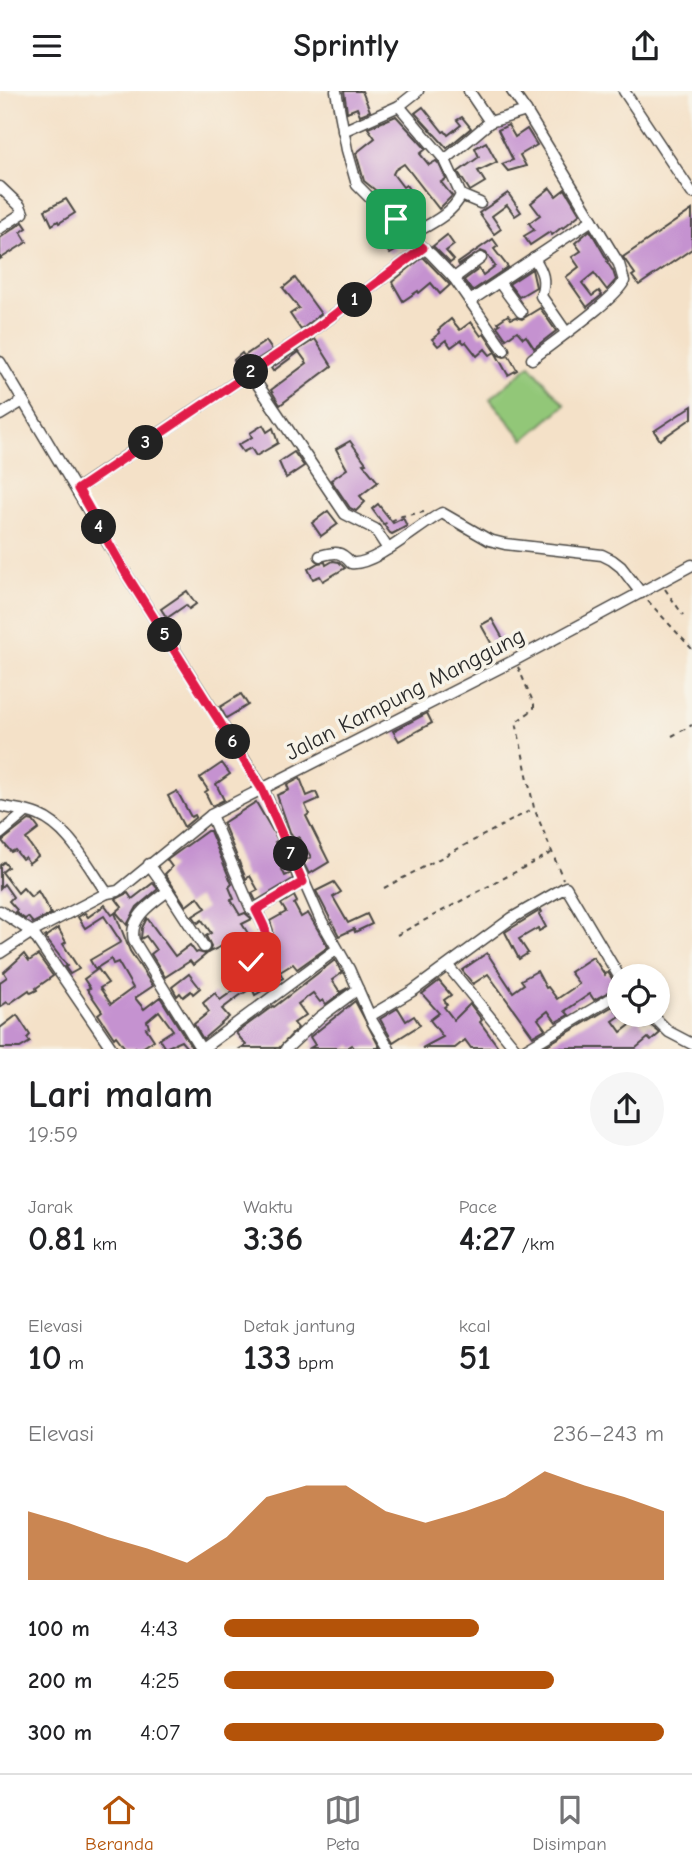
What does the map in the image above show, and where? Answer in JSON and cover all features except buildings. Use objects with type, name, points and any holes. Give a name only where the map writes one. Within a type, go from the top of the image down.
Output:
[{"type":"street","points":[[336,91],[357,185],[392,214],[409,236],[454,278],[504,350]]},
{"type":"street","points":[[343,131],[399,106],[418,91]]},
{"type":"street","points":[[469,91],[491,122]]},
{"type":"street","points":[[512,91],[619,264],[624,281],[618,291],[532,359]]},
{"type":"street","points":[[624,91],[692,193]]},
{"type":"street","points":[[399,106],[445,160],[461,195],[480,203]]},
{"type":"street","points":[[445,160],[491,122],[526,111]]},
{"type":"street","points":[[0,187],[23,211],[22,215],[0,228]]},
{"type":"street","points":[[409,236],[439,219],[457,204],[461,195]]},
{"type":"street","points":[[470,301],[592,221]]},
{"type":"street","points":[[78,489],[333,317],[423,248]]},
{"type":"street","points":[[454,278],[481,258]]},
{"type":"street","points":[[534,258],[544,276],[541,296],[566,332]]},
{"type":"street","points":[[499,282],[520,311]]},
{"type":"street","points":[[0,362],[128,577],[262,789],[303,882],[370,1016],[389,1048]]},
{"type":"street","points":[[250,373],[346,516],[375,529],[388,549]]},
{"type":"street","points":[[0,415],[23,401]]},
{"type":"street","points":[[320,556],[337,552],[355,564],[388,549],[442,513],[489,540],[602,555],[612,559],[641,593]]},
{"type":"street","name":"Jalan Kampung Manggung","points":[[0,953],[32,932],[131,883],[149,864],[211,815],[515,660],[692,565]]},
{"type":"street","points":[[0,806],[49,821],[64,834],[107,893]]},
{"type":"street","points":[[0,834],[26,812]]},
{"type":"street","points":[[211,815],[250,908],[256,910],[265,930],[264,950],[241,971]]},
{"type":"street","points":[[149,864],[204,947]]},
{"type":"street","points":[[256,910],[303,882]]},
{"type":"street","points":[[370,1016],[414,990],[500,925],[566,887],[612,964]]},
{"type":"street","points":[[168,891],[147,907],[132,931],[134,941],[207,1047],[337,949]]},
{"type":"street","points":[[0,911],[32,932],[112,1048]]},
{"type":"street","points":[[447,966],[516,1048]]},
{"type":"street","points":[[286,1048],[320,1017],[358,989]]},
{"type":"street","points":[[526,1048],[607,1001]]},
{"type":"street","points":[[664,1027],[692,1044]]},
{"type":"path","points":[[375,529],[402,516],[424,512],[442,513]]},
{"type":"path","points":[[660,583],[683,615]]},
{"type":"path","points":[[641,593],[692,649]]},
{"type":"path","points":[[515,660],[534,704],[534,709],[516,722],[534,808],[566,887]]},
{"type":"path","points":[[672,736],[692,725]]},
{"type":"path","points":[[384,888],[534,808]]},
{"type":"path","points":[[397,935],[552,853]]},
{"type":"green space","points":[[530,365],[565,405],[524,440],[490,399]]},
{"type":"route","points":[[251,962],[264,950],[267,939],[263,922],[256,910],[303,882],[262,789],[128,577],[78,489],[333,317],[423,248],[396,219]]}]
